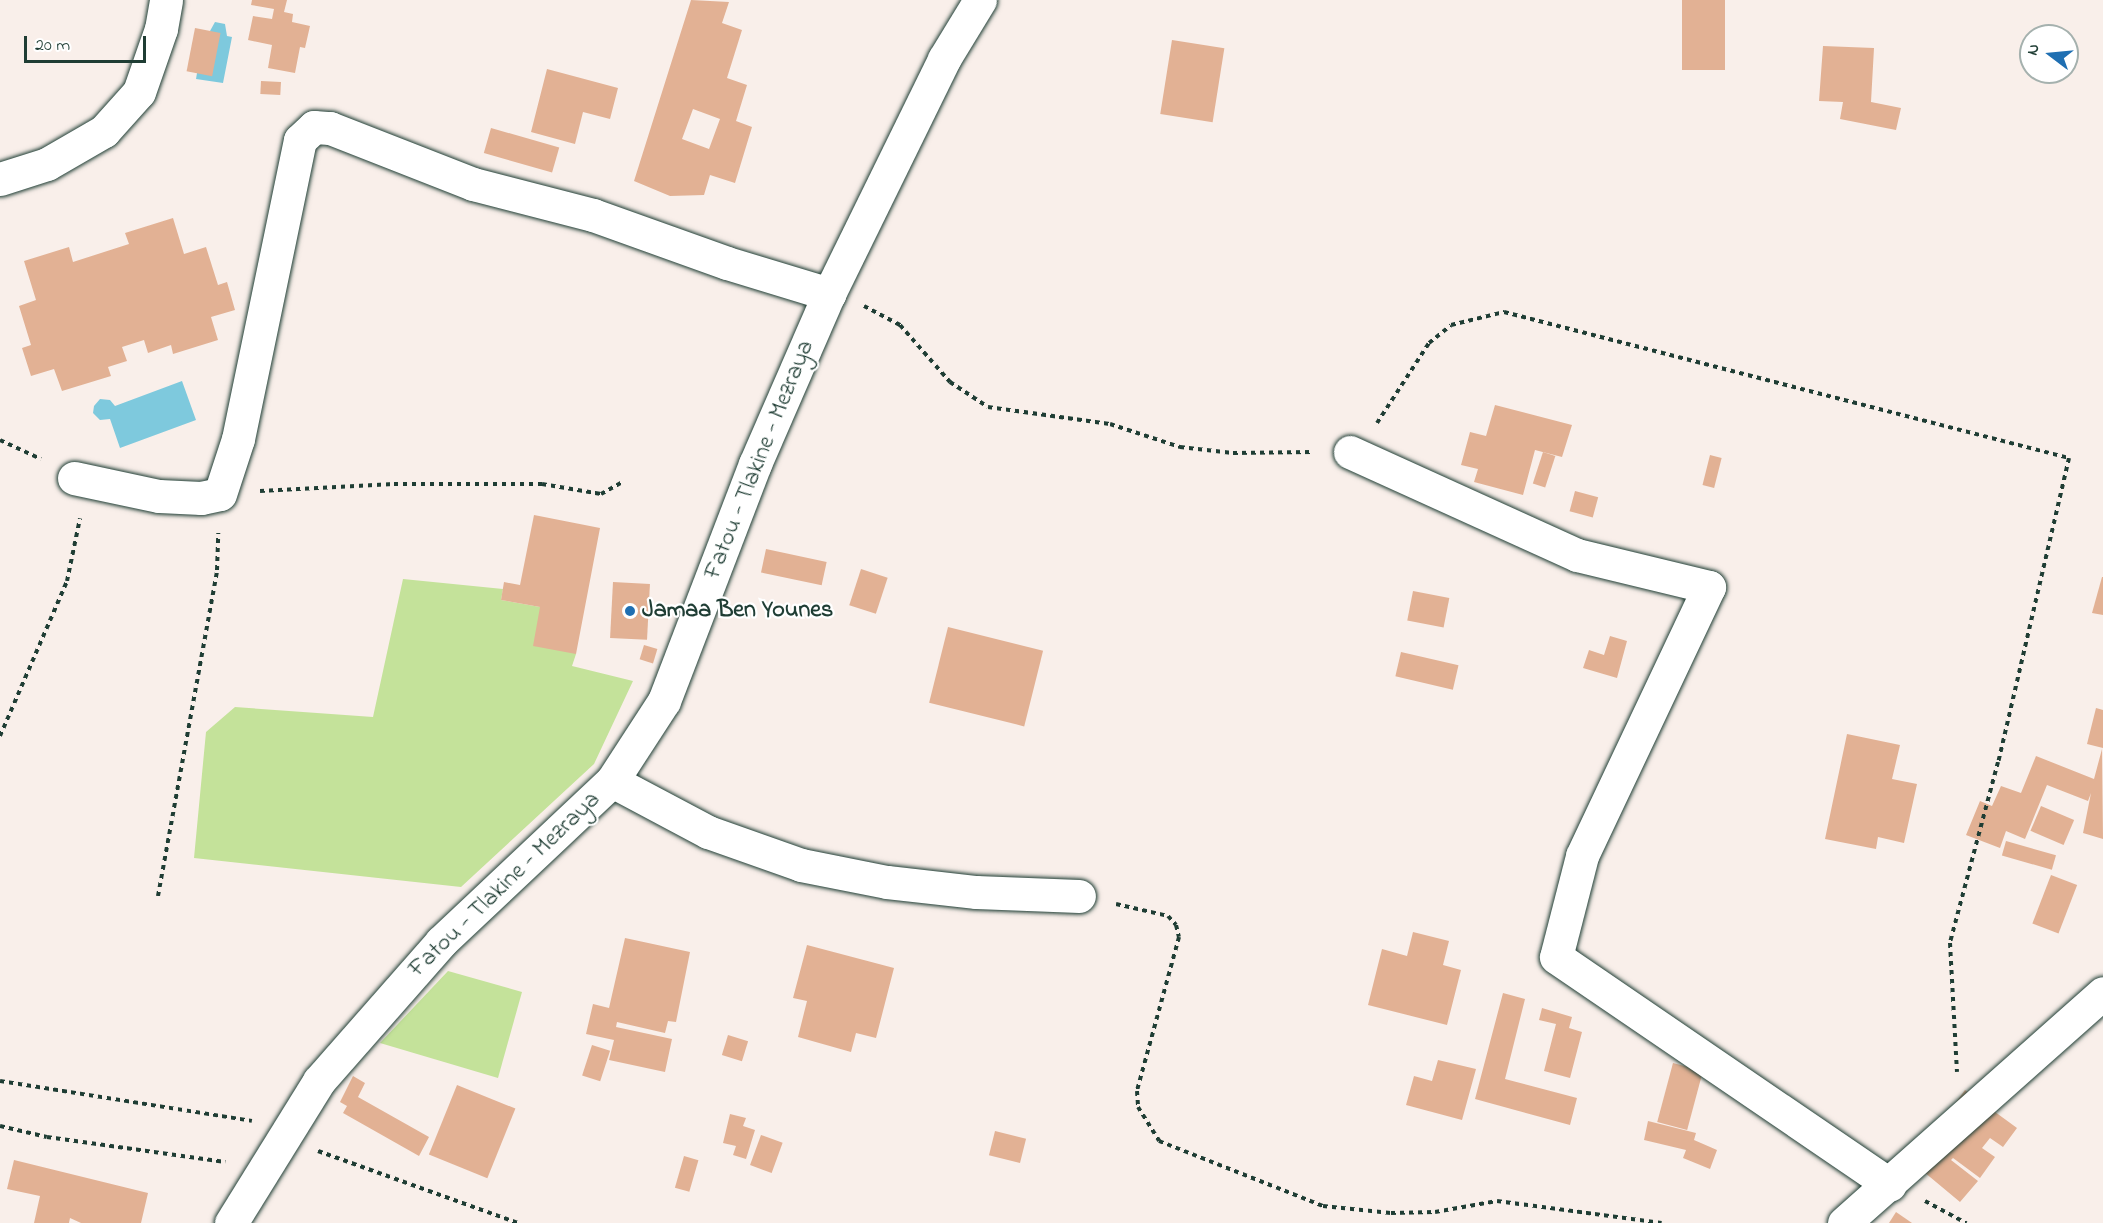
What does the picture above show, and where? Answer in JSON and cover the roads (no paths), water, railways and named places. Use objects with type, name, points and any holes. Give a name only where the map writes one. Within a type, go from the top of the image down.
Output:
[{"type":"street","points":[[0,179],[47,164],[104,131],[139,92],[161,29],[166,0]]},
{"type":"street","name":"Fatou - Tlakine - Mezraya","points":[[231,1223],[277,1144],[318,1081],[441,942],[612,781],[664,701],[764,443],[829,294],[944,59],[980,0]]},
{"type":"street","points":[[74,478],[159,496],[201,498],[220,494],[238,439],[300,140],[314,127],[330,128],[473,184],[593,215],[727,263],[829,294]]},
{"type":"street","points":[[1350,452],[1577,555],[1709,587],[1582,856],[1556,957],[1890,1185]]},
{"type":"street","points":[[612,781],[708,832],[801,865],[887,882],[976,892],[1079,896]]},
{"type":"street","points":[[1844,1223],[1890,1185],[1959,1118],[2103,993]]},
{"type":"water","points":[[215,22],[225,24],[227,36],[232,37],[223,83],[196,79],[204,32],[210,31]]},
{"type":"water","points":[[182,381],[196,420],[120,448],[110,419],[100,420],[93,413],[94,406],[100,399],[110,400],[115,406]]},
{"type":"place","name":"Jamaa Ben Younes","points":[[630,611]]}]
